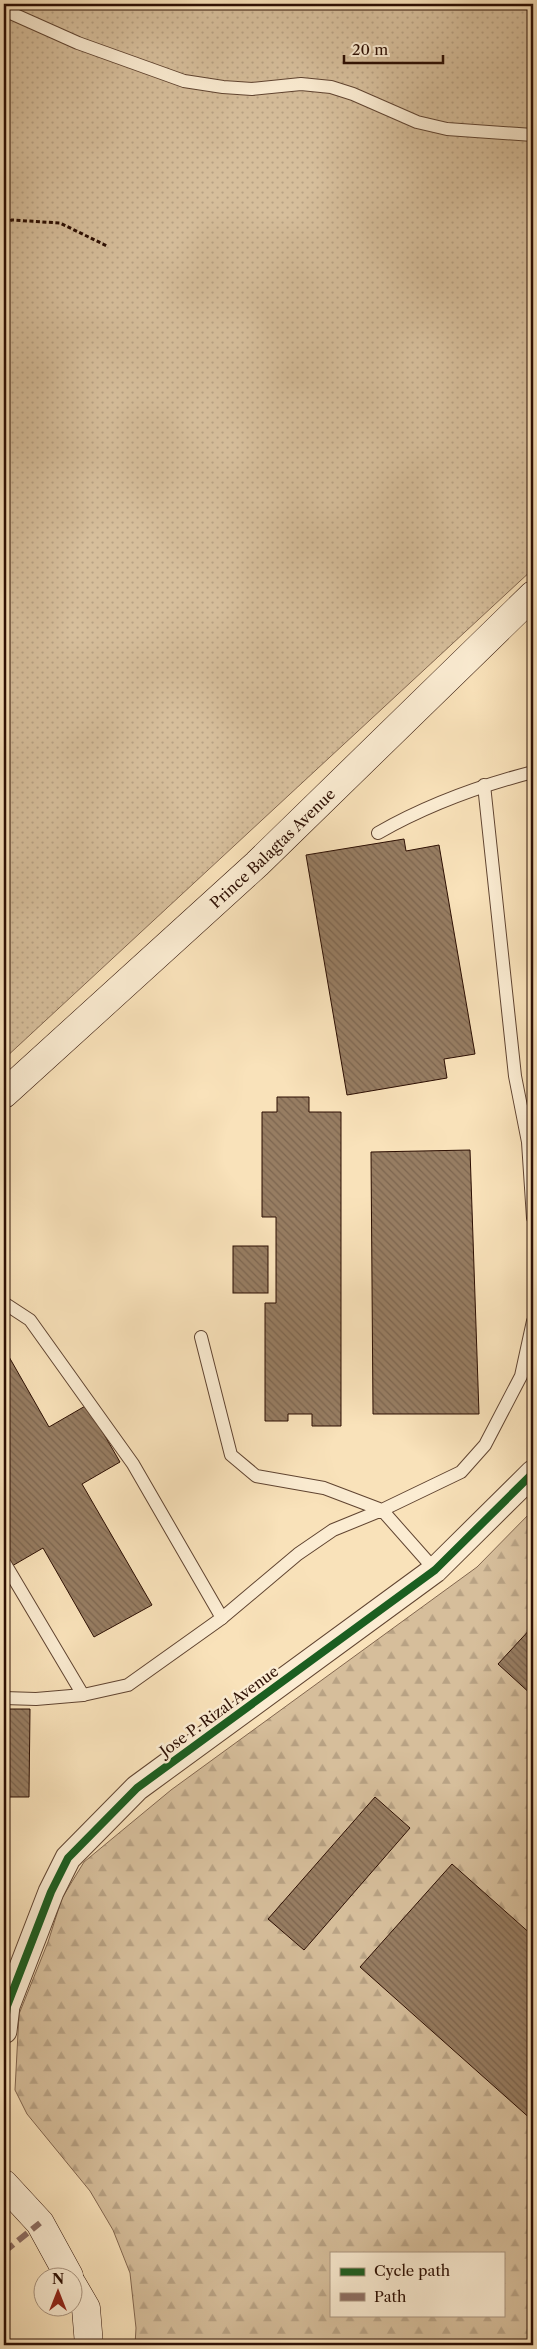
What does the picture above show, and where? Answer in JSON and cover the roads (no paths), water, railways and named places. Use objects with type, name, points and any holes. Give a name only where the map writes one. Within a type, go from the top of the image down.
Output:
[{"type":"main road","name":"Prince Balagtas Avenue","points":[[4,1094],[257,864],[533,595]]},
{"type":"main road","points":[[4,2184],[40,2223],[64,2266]]},
{"type":"main road","points":[[82,2301],[86,2308],[89,2345]]},
{"type":"street","name":"Jose P. Rizal Avenue","points":[[4,2031],[7,2006],[51,1892],[68,1858],[137,1788],[435,1570],[533,1472]]},
{"type":"lane","points":[[4,10],[78,43],[184,81],[252,89],[300,84],[331,87],[417,122],[448,128],[533,135]]},
{"type":"lane","points":[[378,833],[404,818],[484,785],[533,772]]},
{"type":"lane","points":[[484,785],[515,1076],[530,1142],[533,1218]]},
{"type":"lane","points":[[4,1303],[30,1320],[132,1464],[222,1618]]},
{"type":"lane","points":[[4,1698],[36,1699],[83,1695],[128,1685],[222,1618],[298,1554],[333,1530],[382,1510],[461,1472],[486,1445],[521,1376],[533,1321]]},
{"type":"lane","points":[[201,1336],[231,1455],[256,1476],[324,1488],[382,1510],[435,1570]]},
{"type":"lane","points":[[4,1562],[83,1695]]}]
